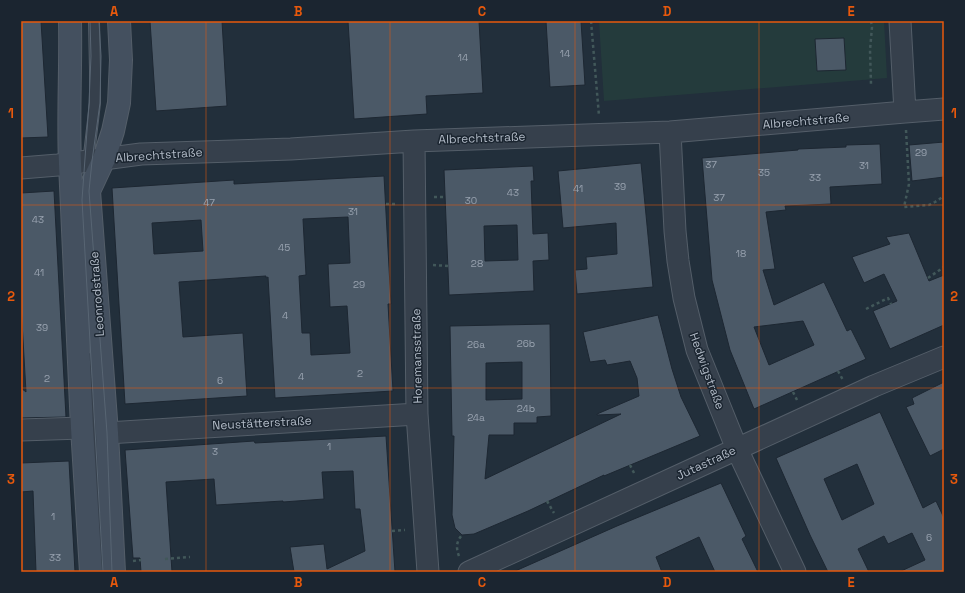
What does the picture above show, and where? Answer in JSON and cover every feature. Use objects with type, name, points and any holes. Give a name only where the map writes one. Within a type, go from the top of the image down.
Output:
[{"type":"main road","name":"Leonrodstraße","points":[[70,21],[71,52],[69,132],[88,171],[107,432],[122,566]]},
{"type":"main road","name":"Leonrodstraße","points":[[91,572],[82,428],[88,171],[113,131],[119,103],[121,60],[119,21]]},
{"type":"street","points":[[900,21],[905,112]]},
{"type":"street","name":"Albrechtstraße","points":[[21,168],[88,171],[141,154],[291,149],[414,140],[670,132],[944,110]]},
{"type":"street","name":"Hedwigstraße","points":[[670,132],[678,261],[684,298],[697,350],[737,449],[795,572]]},
{"type":"street","name":"Horemansstraße","points":[[414,140],[418,414],[428,572]]},
{"type":"street","name":"Jutastraße","points":[[469,572],[884,381],[944,357]]},
{"type":"street","name":"Neustätterstraße","points":[[107,432],[418,414]]},
{"type":"street","points":[[21,430],[82,428]]},
{"type":"lane","points":[[88,303],[82,191],[88,171],[95,103],[96,71],[94,21]]},
{"type":"lane","points":[[90,350],[103,572]]},
{"type":"path","points":[[591,21],[600,134]]},
{"type":"path","points":[[871,21],[871,84]]},
{"type":"path","points":[[907,144],[909,184],[904,207],[929,205],[944,196]]},
{"type":"path","points":[[430,197],[445,197]]},
{"type":"path","points":[[386,204],[400,204]]},
{"type":"path","points":[[433,265],[448,266]]},
{"type":"path","points":[[928,278],[944,267]]},
{"type":"path","points":[[866,308],[888,298],[890,304]]},
{"type":"path","points":[[165,559],[190,557]]},
{"type":"path","points":[[122,566],[141,560]]},
{"type":"green space","points":[[599,21],[884,21],[887,78],[604,101]]},
{"type":"building","points":[[21,21],[41,21],[48,137],[21,138]]},
{"type":"building","points":[[150,21],[222,21],[227,106],[156,111]]},
{"type":"building","points":[[348,21],[479,21],[483,93],[426,96],[427,114],[354,119]]},
{"type":"building","points":[[546,21],[581,21],[585,85],[550,87]]},
{"type":"building","points":[[844,38],[846,70],[817,71],[815,39]]},
{"type":"building","points":[[944,142],[944,177],[912,181],[909,145]]},
{"type":"building","points":[[880,144],[882,184],[830,187],[831,204],[785,206],[786,210],[766,212],[775,269],[763,270],[774,305],[824,282],[847,331],[851,329],[866,359],[754,409],[730,350],[712,280],[702,158],[798,149],[846,147],[846,145]],"holes":[[[803,321],[814,345],[769,365],[754,327]]]},
{"type":"building","points":[[641,163],[653,287],[577,294],[575,270],[587,269],[586,257],[617,254],[616,223],[563,228],[558,171]]},
{"type":"building","points":[[533,166],[534,181],[531,181],[533,234],[548,233],[549,260],[533,261],[534,291],[449,295],[444,170]],"holes":[[[517,225],[518,260],[485,261],[484,226]]]},
{"type":"building","points":[[384,176],[391,304],[388,304],[393,391],[275,398],[268,277],[266,278],[266,276],[179,282],[183,337],[243,333],[247,396],[125,404],[112,188],[234,180],[234,184]],"holes":[[[348,217],[350,263],[328,264],[330,307],[347,306],[350,353],[311,355],[310,333],[302,333],[299,276],[306,275],[303,219]],[[201,220],[203,251],[154,254],[152,223]]]},
{"type":"building","points":[[54,191],[66,417],[21,418],[21,388],[26,392],[21,304],[21,193]]},
{"type":"building","points":[[909,233],[929,281],[944,275],[944,325],[890,349],[873,311],[897,301],[884,274],[864,283],[852,257],[890,244],[886,237]]},
{"type":"building","points":[[658,315],[681,397],[700,436],[604,475],[528,511],[474,534],[462,535],[455,528],[452,515],[454,436],[452,436],[450,326],[550,324],[551,416],[537,417],[537,423],[514,423],[514,435],[489,435],[485,479],[621,414],[597,415],[639,396],[637,378],[630,361],[607,365],[605,360],[590,362],[583,332]],"holes":[[[522,362],[522,399],[486,400],[486,363]]]},
{"type":"building","points":[[944,382],[944,449],[930,456],[906,407],[914,404],[912,398]]},
{"type":"building","points":[[880,412],[923,508],[936,501],[944,518],[944,572],[899,572],[925,560],[912,533],[888,544],[884,536],[858,549],[869,572],[828,572],[776,458]],"holes":[[[857,464],[874,504],[842,520],[824,479]]]},
{"type":"building","points":[[386,436],[395,572],[294,572],[290,547],[324,544],[327,569],[365,551],[360,509],[355,509],[353,471],[322,472],[324,499],[283,502],[216,505],[214,479],[166,482],[172,572],[141,572],[140,558],[133,558],[125,450],[254,441],[255,443]]},
{"type":"building","points":[[69,461],[75,572],[36,572],[33,491],[21,492],[21,463]]},
{"type":"building","points":[[721,483],[746,536],[742,539],[758,572],[715,572],[699,537],[656,557],[662,572],[513,572],[617,526]]},
{"type":"tram line","points":[[90,21],[91,56],[89,103],[82,200],[103,572]]},
{"type":"tram line","points":[[99,21],[101,56],[100,103],[89,191],[107,433],[112,572]]}]
